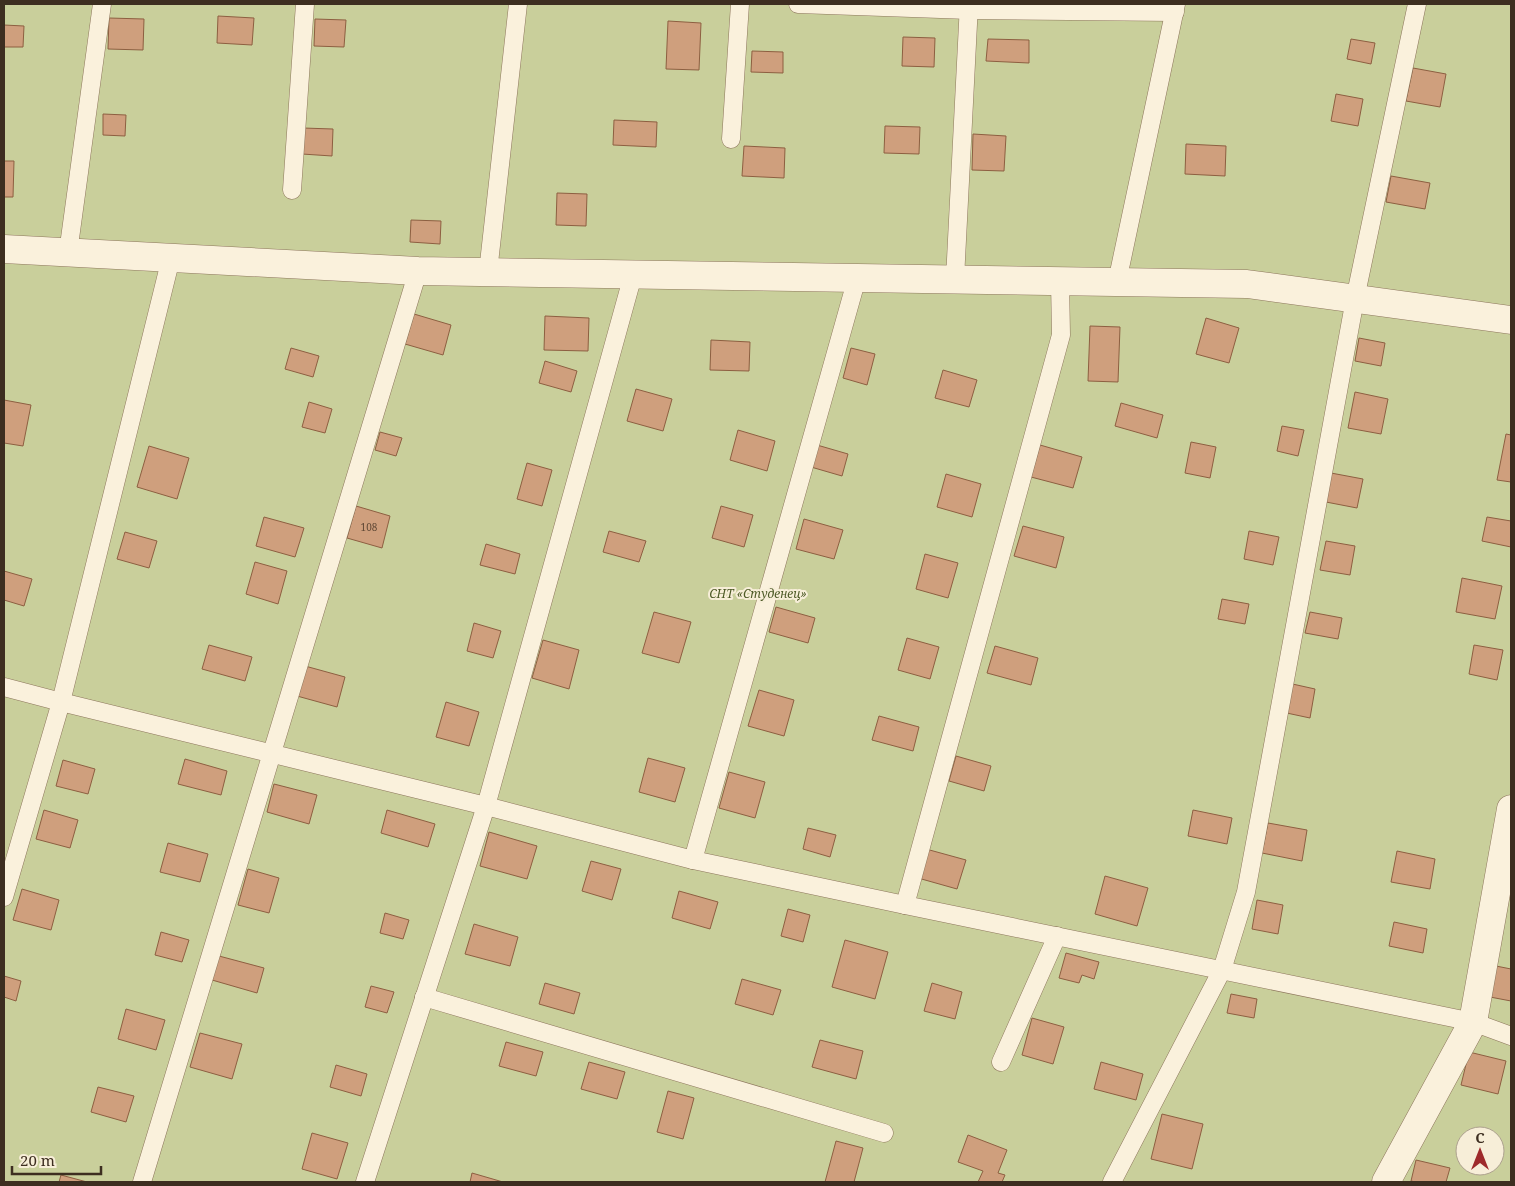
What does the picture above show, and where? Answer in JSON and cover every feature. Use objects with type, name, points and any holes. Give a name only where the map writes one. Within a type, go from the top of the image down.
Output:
[{"type":"street","points":[[4,249],[418,272],[1248,284],[1511,320]]},
{"type":"street","points":[[1386,1182],[1473,1022],[1511,809]]},
{"type":"lane","points":[[68,253],[102,4]]},
{"type":"lane","points":[[292,190],[305,4]]},
{"type":"lane","points":[[488,272],[518,4]]},
{"type":"lane","points":[[731,139],[740,4]]},
{"type":"lane","points":[[798,4],[1175,8],[1117,282]]},
{"type":"lane","points":[[1112,1182],[1222,970],[1246,892],[1355,299],[1417,4]]},
{"type":"lane","points":[[955,279],[969,7]]},
{"type":"lane","points":[[4,897],[61,702],[171,258]]},
{"type":"lane","points":[[142,1182],[418,272]]},
{"type":"lane","points":[[366,1182],[486,806],[633,275]]},
{"type":"lane","points":[[693,860],[857,278]]},
{"type":"lane","points":[[905,905],[1061,335],[1060,281]]},
{"type":"lane","points":[[4,686],[61,702],[486,806],[693,860],[1473,1022],[1511,1036]]},
{"type":"lane","points":[[1002,1062],[1057,936]]},
{"type":"lane","points":[[424,996],[884,1134]]},
{"type":"green space","name":"СНТ «Студенец»","points":[[4,4],[1511,4],[1511,1182],[4,1182]]},
{"type":"building","points":[[218,16],[254,18],[252,45],[217,43]]},
{"type":"building","points":[[109,18],[144,19],[143,50],[108,49]]},
{"type":"building","points":[[315,19],[346,20],[344,47],[314,46]]},
{"type":"building","points":[[668,21],[701,23],[699,70],[666,69]]},
{"type":"building","points":[[4,25],[24,26],[23,47],[4,47]]},
{"type":"building","points":[[903,37],[935,38],[934,67],[902,66]]},
{"type":"building","points":[[988,39],[1029,40],[1029,63],[986,61]]},
{"type":"building","points":[[1351,39],[1375,43],[1371,64],[1347,59]]},
{"type":"building","points":[[752,51],[783,52],[783,73],[751,72]]},
{"type":"building","points":[[1413,68],[1446,74],[1440,107],[1406,101]]},
{"type":"building","points":[[1336,94],[1363,99],[1358,126],[1331,121]]},
{"type":"building","points":[[103,114],[126,115],[125,136],[103,135]]},
{"type":"building","points":[[614,120],[657,122],[656,147],[613,145]]},
{"type":"building","points":[[885,126],[920,127],[919,154],[884,153]]},
{"type":"building","points":[[303,128],[333,129],[332,156],[302,154]]},
{"type":"building","points":[[973,134],[1006,136],[1004,171],[972,170]]},
{"type":"building","points":[[1186,144],[1226,146],[1225,176],[1185,174]]},
{"type":"building","points":[[744,146],[785,148],[784,178],[742,176]]},
{"type":"building","points":[[4,161],[14,161],[13,197],[4,197]]},
{"type":"building","points":[[1391,176],[1430,183],[1425,209],[1386,202]]},
{"type":"building","points":[[557,193],[587,194],[586,226],[556,225]]},
{"type":"building","points":[[411,220],[441,221],[440,244],[410,242]]},
{"type":"building","points":[[414,314],[451,325],[443,355],[405,344]]},
{"type":"building","points":[[545,316],[589,318],[588,351],[544,350]]},
{"type":"building","points":[[1206,318],[1239,328],[1229,363],[1196,354]]},
{"type":"building","points":[[1090,326],[1120,327],[1118,382],[1088,381]]},
{"type":"building","points":[[1359,338],[1385,343],[1381,366],[1355,361]]},
{"type":"building","points":[[711,340],[750,342],[749,371],[710,370]]},
{"type":"building","points":[[291,348],[319,356],[313,377],[285,369]]},
{"type":"building","points":[[851,348],[875,354],[867,385],[843,378]]},
{"type":"building","points":[[545,361],[577,371],[571,392],[539,383]]},
{"type":"building","points":[[943,370],[977,380],[969,407],[935,398]]},
{"type":"building","points":[[636,389],[672,399],[663,431],[627,421]]},
{"type":"building","points":[[1355,392],[1388,399],[1381,434],[1348,428]]},
{"type":"building","points":[[4,400],[31,405],[23,446],[4,443]]},
{"type":"building","points":[[309,402],[332,409],[325,433],[302,427]]},
{"type":"building","points":[[1121,403],[1163,415],[1157,438],[1115,426]]},
{"type":"building","points":[[1282,426],[1304,430],[1298,456],[1277,451]]},
{"type":"building","points":[[738,430],[775,441],[767,471],[730,460]]},
{"type":"building","points":[[380,432],[402,438],[396,456],[375,450]]},
{"type":"building","points":[[1506,434],[1511,435],[1511,482],[1497,480]]},
{"type":"building","points":[[1191,442],[1216,447],[1210,478],[1185,473]]},
{"type":"building","points":[[817,445],[848,454],[842,476],[811,467]]},
{"type":"building","points":[[1040,445],[1082,457],[1073,488],[1031,477]]},
{"type":"building","points":[[149,446],[189,458],[177,499],[137,487]]},
{"type":"building","points":[[527,463],[552,470],[542,506],[517,499]]},
{"type":"building","points":[[1331,473],[1363,479],[1357,508],[1326,502]]},
{"type":"building","points":[[946,474],[981,484],[972,517],[937,507]]},
{"type":"building","points":[[356,506],[390,516],[382,548],[347,538]]},
{"type":"building","points":[[721,506],[753,515],[744,547],[712,538]]},
{"type":"building","points":[[264,517],[304,528],[295,557],[256,546]]},
{"type":"building","points":[[1487,517],[1511,521],[1511,547],[1482,541]]},
{"type":"building","points":[[804,519],[843,530],[834,559],[796,549]]},
{"type":"building","points":[[1023,526],[1064,537],[1056,568],[1014,556]]},
{"type":"building","points":[[609,531],[646,541],[639,562],[603,552]]},
{"type":"building","points":[[1249,531],[1279,537],[1273,565],[1244,559]]},
{"type":"building","points":[[125,532],[157,541],[149,568],[117,559]]},
{"type":"building","points":[[1326,541],[1355,546],[1350,575],[1320,570]]},
{"type":"building","points":[[486,544],[520,554],[515,574],[480,565]]},
{"type":"building","points":[[925,554],[958,563],[948,598],[916,589]]},
{"type":"building","points":[[255,562],[287,571],[278,604],[246,594]]},
{"type":"building","points":[[4,571],[32,579],[24,606],[4,600]]},
{"type":"building","points":[[1462,578],[1502,586],[1495,619],[1456,612]]},
{"type":"building","points":[[1222,599],[1249,604],[1245,624],[1218,619]]},
{"type":"building","points":[[776,607],[815,618],[808,643],[769,632]]},
{"type":"building","points":[[654,612],[691,622],[679,663],[642,653]]},
{"type":"building","points":[[1310,612],[1342,618],[1338,639],[1305,633]]},
{"type":"building","points":[[474,623],[501,631],[493,658],[467,651]]},
{"type":"building","points":[[907,638],[939,647],[930,679],[898,670]]},
{"type":"building","points":[[543,640],[579,650],[569,689],[532,678]]},
{"type":"building","points":[[209,645],[252,657],[245,681],[202,669]]},
{"type":"building","points":[[1474,645],[1503,650],[1497,680],[1469,674]]},
{"type":"building","points":[[995,646],[1038,658],[1031,685],[987,673]]},
{"type":"building","points":[[305,666],[345,677],[337,707],[297,696]]},
{"type":"building","points":[[1288,683],[1315,689],[1310,718],[1282,712]]},
{"type":"building","points":[[759,690],[794,700],[784,736],[748,726]]},
{"type":"building","points":[[446,702],[479,712],[469,746],[436,737]]},
{"type":"building","points":[[879,716],[919,727],[913,751],[872,740]]},
{"type":"building","points":[[956,756],[991,766],[984,791],[949,781]]},
{"type":"building","points":[[648,758],[685,768],[675,802],[639,792]]},
{"type":"building","points":[[185,759],[227,771],[221,795],[178,784]]},
{"type":"building","points":[[63,760],[95,769],[88,794],[56,786]]},
{"type":"building","points":[[729,772],[765,782],[755,818],[719,808]]},
{"type":"building","points":[[274,784],[317,795],[309,824],[267,812]]},
{"type":"building","points":[[44,810],[78,820],[70,848],[36,839]]},
{"type":"building","points":[[387,810],[435,824],[428,847],[381,833]]},
{"type":"building","points":[[1193,810],[1232,818],[1227,844],[1188,836]]},
{"type":"building","points":[[1268,823],[1307,830],[1302,861],[1262,853]]},
{"type":"building","points":[[808,828],[836,835],[830,857],[803,849]]},
{"type":"building","points":[[489,832],[537,846],[527,879],[480,866]]},
{"type":"building","points":[[168,843],[208,854],[200,882],[160,872]]},
{"type":"building","points":[[926,849],[966,860],[957,889],[918,878]]},
{"type":"building","points":[[1397,851],[1435,859],[1430,889],[1391,882]]},
{"type":"building","points":[[591,861],[621,869],[612,900],[582,891]]},
{"type":"building","points":[[248,869],[279,878],[269,913],[238,905]]},
{"type":"building","points":[[1105,876],[1148,888],[1137,926],[1095,914]]},
{"type":"building","points":[[22,889],[59,900],[51,930],[13,920]]},
{"type":"building","points":[[679,891],[718,902],[710,929],[672,918]]},
{"type":"building","points":[[1257,900],[1283,905],[1278,934],[1252,929]]},
{"type":"building","points":[[788,909],[810,915],[803,942],[781,936]]},
{"type":"building","points":[[385,913],[409,920],[403,939],[380,933]]},
{"type":"building","points":[[1394,922],[1427,929],[1423,953],[1389,946]]},
{"type":"building","points":[[474,924],[518,937],[510,966],[465,954]]},
{"type":"building","points":[[161,932],[189,940],[182,962],[155,955]]},
{"type":"building","points":[[845,940],[888,952],[875,999],[832,987]]},
{"type":"building","points":[[1066,953],[1099,962],[1094,979],[1082,975],[1079,983],[1059,978]]},
{"type":"building","points":[[219,956],[264,968],[257,993],[212,980]]},
{"type":"building","points":[[1496,966],[1511,969],[1511,1001],[1490,997]]},
{"type":"building","points":[[4,976],[21,981],[16,1001],[4,997]]},
{"type":"building","points":[[742,979],[781,990],[773,1015],[735,1004]]},
{"type":"building","points":[[545,983],[580,993],[574,1014],[539,1004]]},
{"type":"building","points":[[932,983],[962,992],[955,1019],[924,1011]]},
{"type":"building","points":[[371,986],[394,992],[387,1013],[365,1007]]},
{"type":"building","points":[[1231,994],[1257,999],[1254,1018],[1227,1013]]},
{"type":"building","points":[[126,1009],[165,1020],[156,1050],[118,1039]]},
{"type":"building","points":[[1032,1018],[1064,1027],[1053,1064],[1022,1055]]},
{"type":"building","points":[[200,1033],[242,1044],[232,1079],[190,1067]]},
{"type":"building","points":[[820,1040],[863,1051],[856,1079],[812,1067]]},
{"type":"building","points":[[506,1042],[543,1052],[536,1076],[499,1066]]},
{"type":"building","points":[[1469,1052],[1506,1061],[1498,1094],[1461,1085]]},
{"type":"building","points":[[589,1062],[625,1072],[617,1099],[581,1089]]},
{"type":"building","points":[[1101,1062],[1143,1074],[1136,1100],[1094,1089]]},
{"type":"building","points":[[336,1065],[367,1074],[361,1096],[330,1087]]},
{"type":"building","points":[[98,1087],[134,1096],[126,1122],[91,1112]]},
{"type":"building","points":[[668,1091],[694,1098],[683,1139],[657,1132]]},
{"type":"building","points":[[1162,1114],[1203,1124],[1192,1169],[1151,1159]]},
{"type":"building","points":[[312,1133],[348,1143],[337,1179],[302,1169]]},
{"type":"building","points":[[968,1135],[1007,1150],[998,1173],[1005,1175],[1002,1182],[978,1182],[983,1171],[958,1162]]},
{"type":"building","points":[[836,1141],[863,1148],[854,1182],[825,1182]]},
{"type":"building","points":[[1416,1160],[1450,1168],[1446,1182],[1411,1181]]},
{"type":"building","points":[[472,1173],[503,1182],[470,1182]]},
{"type":"building","points":[[61,1175],[87,1182],[59,1182]]}]
